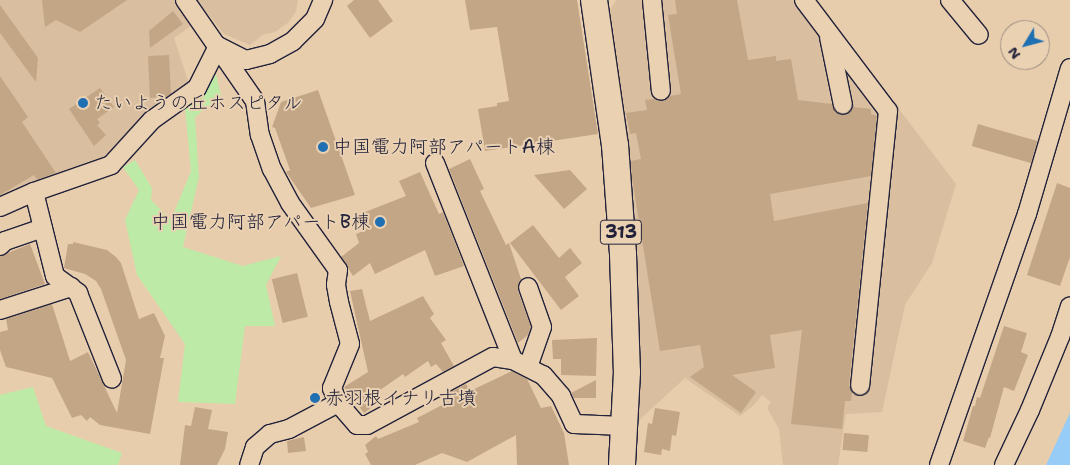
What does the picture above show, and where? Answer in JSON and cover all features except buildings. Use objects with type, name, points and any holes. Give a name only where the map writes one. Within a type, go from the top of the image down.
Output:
[{"type":"highway","name":"313","points":[[594,0],[615,145],[623,254],[627,372],[622,465]]},
{"type":"street","points":[[185,0],[255,101],[260,135],[272,169],[290,203],[338,270],[336,285],[350,344],[332,388],[338,403],[357,425],[367,425],[493,357],[521,364],[543,375],[560,396],[574,424],[624,426]]},
{"type":"street","points":[[218,46],[246,60],[270,54],[292,41],[315,19],[323,0]]},
{"type":"street","points":[[652,0],[661,91]]},
{"type":"street","points":[[804,0],[888,111],[860,386]]},
{"type":"street","points":[[950,0],[979,35]]},
{"type":"street","points":[[828,32],[843,106]]},
{"type":"street","points":[[0,207],[34,192],[111,165],[152,120],[197,88],[218,46]]},
{"type":"street","points":[[939,465],[1027,214],[1070,68]]},
{"type":"street","points":[[435,163],[521,364]]},
{"type":"street","points":[[34,192],[55,276],[78,293],[112,379]]},
{"type":"street","points":[[0,246],[5,241],[43,228]]},
{"type":"street","points":[[521,364],[542,327],[528,286]]},
{"type":"street","points":[[0,310],[70,287]]},
{"type":"street","points":[[1004,465],[1045,374],[1070,307]]},
{"type":"street","points":[[249,465],[255,447],[270,434],[288,429],[338,403]]},
{"type":"shaded area","name":"たいようの丘ホスピタル","points":[[0,0],[178,0],[195,23],[174,38],[190,87],[110,157],[87,162],[0,202]]},
{"type":"shaded area","name":"たいようの丘ホスピタル","points":[[197,0],[298,0],[296,11],[289,22],[275,32],[262,35],[250,45],[224,34]]},
{"type":"shaded area","points":[[616,0],[816,0],[956,184],[932,263],[905,305],[882,412],[846,414],[838,465],[783,465],[779,429],[767,408],[771,402],[762,395],[754,405],[740,416],[685,378],[637,422],[634,261],[621,97],[609,12]]},
{"type":"green space","points":[[216,74],[221,96],[195,117],[199,177],[183,247],[243,266],[281,256],[266,285],[275,326],[245,326],[235,404],[178,402],[185,344],[137,275],[125,220],[139,190],[123,167],[135,160],[152,188],[151,200],[171,220],[191,171],[185,109],[201,97]]},
{"type":"green space","points":[[33,387],[46,426],[122,453],[118,465],[0,465],[0,395]]},
{"type":"water","points":[[1070,413],[1070,465],[1046,465],[1069,415]]},
{"type":"place","name":"たいようの丘ホスピタル","points":[[83,103]]},
{"type":"place","name":"中国電力阿部アパートA棟","points":[[323,147]]},
{"type":"place","name":"中国電力阿部アパートB棟","points":[[380,222]]},
{"type":"place","name":"赤羽根イナリ古墳","points":[[315,398]]}]
